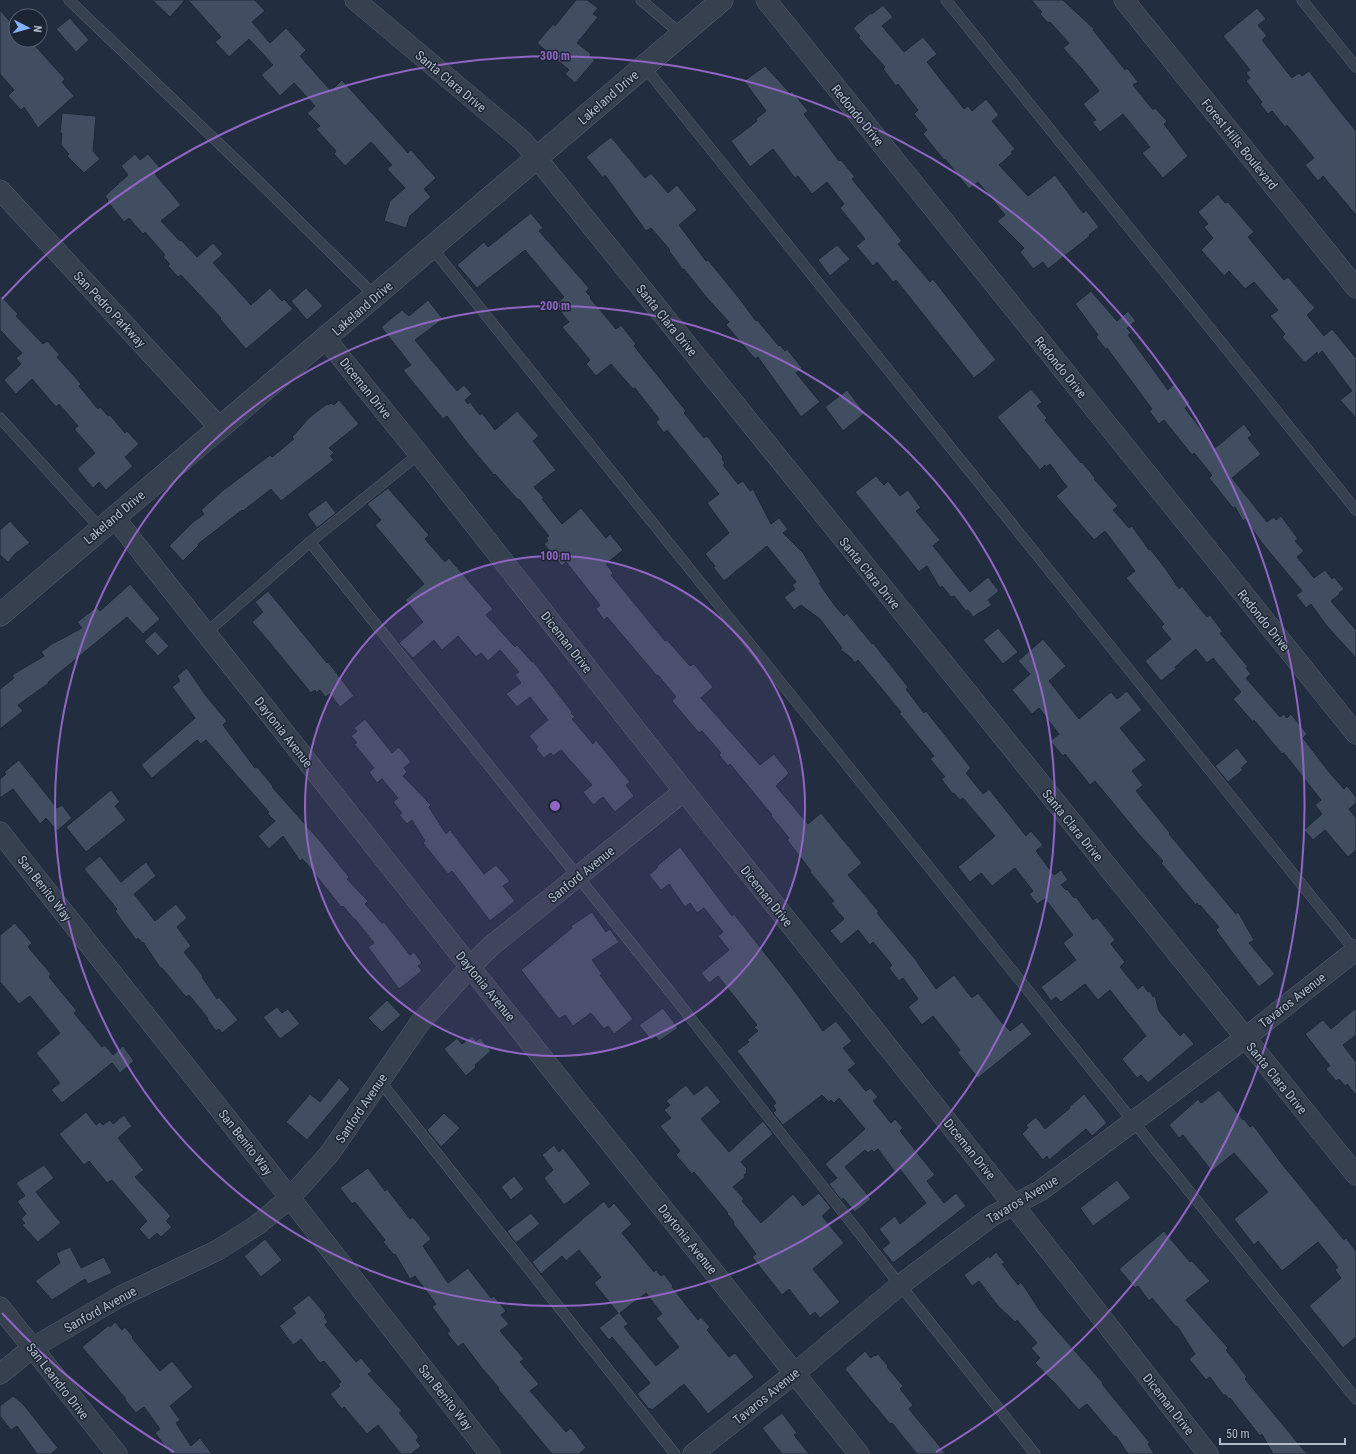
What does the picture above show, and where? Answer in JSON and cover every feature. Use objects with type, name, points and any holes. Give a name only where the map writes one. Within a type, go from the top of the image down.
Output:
[{"type":"street","name":"Santa Clara Drive","points":[[355,0],[523,141],[1356,1175]]},
{"type":"street","name":"Lakeland Drive","points":[[0,615],[219,427],[326,339],[722,0]]},
{"type":"street","name":"Redondo Drive","points":[[766,0],[1356,734]]},
{"type":"street","name":"Forest Hills Boulevard","points":[[1124,0],[1356,288]]},
{"type":"street","name":"San Pedro Parkway","points":[[0,190],[219,427]]},
{"type":"street","name":"Diceman Drive","points":[[326,339],[419,454],[684,791],[1013,1204],[1208,1454]]},
{"type":"street","name":"Daytonia Avenue","points":[[107,523],[206,633],[470,967],[859,1454]]},
{"type":"street","name":"Sanford Avenue","points":[[0,1374],[32,1348],[121,1296],[218,1250],[258,1225],[290,1198],[330,1153],[419,1024],[470,967],[491,946],[684,791]]},
{"type":"street","name":"San Benito Way","points":[[0,832],[290,1198],[490,1454]]},
{"type":"street","name":"Tavaros Avenue","points":[[693,1454],[795,1373],[900,1285],[992,1216],[1040,1191],[1245,1038],[1356,951]]},
{"type":"street","name":"San Leandro Drive","points":[[0,1307],[117,1454]]},
{"type":"lane","points":[[69,0],[376,296]]},
{"type":"lane","points":[[641,0],[681,34]]},
{"type":"lane","points":[[946,0],[1356,510]]},
{"type":"lane","points":[[1302,0],[1356,67]]},
{"type":"lane","points":[[644,66],[1356,951]]},
{"type":"lane","points":[[432,248],[1356,1399]]},
{"type":"lane","points":[[0,418],[107,523]]},
{"type":"lane","points":[[206,633],[310,542],[419,454]]},
{"type":"lane","points":[[310,542],[667,988],[900,1285],[1035,1454]]},
{"type":"lane","points":[[380,1080],[674,1454]]},
{"type":"building","points":[[152,0],[185,0],[170,17]]},
{"type":"building","points":[[188,0],[255,0],[265,11],[252,22],[270,43],[286,28],[306,50],[300,56],[331,91],[342,80],[408,153],[411,150],[436,178],[424,189],[431,197],[410,216],[406,228],[384,221],[390,201],[405,188],[387,169],[392,165],[371,142],[345,166],[334,154],[336,151],[316,129],[320,126],[307,113],[315,106],[294,83],[280,96],[261,75],[273,65],[249,39],[229,57],[215,42],[221,37]]},
{"type":"building","points":[[576,0],[587,0],[598,8],[593,14],[598,17],[577,43],[591,54],[590,56],[595,60],[575,83],[565,74],[569,70],[537,43],[553,24],[555,26]]},
{"type":"building","points":[[1031,0],[1063,0],[1094,29],[1093,30],[1125,70],[1127,68],[1138,82],[1133,85],[1153,110],[1155,108],[1167,121],[1164,124],[1188,156],[1163,178],[1142,153],[1150,147],[1123,114],[1100,132],[1092,122],[1096,120],[1083,104],[1099,91],[1063,48],[1069,43],[1050,22],[1048,23],[1040,14],[1042,12]]},
{"type":"building","points":[[883,5],[893,17],[882,26],[904,52],[923,37],[937,54],[927,62],[964,109],[968,106],[972,111],[986,99],[999,115],[992,121],[1015,149],[1011,152],[1013,153],[999,165],[1028,196],[1055,175],[1083,213],[1086,210],[1099,227],[1089,235],[1090,236],[1048,269],[1043,262],[1033,269],[1020,252],[1024,248],[997,221],[1005,215],[978,182],[969,189],[945,159],[944,160],[923,134],[927,130],[914,114],[918,110],[898,84],[896,86],[883,69],[885,67],[858,37],[860,36],[853,28]]},
{"type":"building","points":[[1257,8],[1266,19],[1258,25],[1267,36],[1262,40],[1292,78],[1299,73],[1302,76],[1309,71],[1356,131],[1356,215],[1323,176],[1318,181],[1305,165],[1314,158],[1287,125],[1285,127],[1272,111],[1268,114],[1260,104],[1262,102],[1246,81],[1250,78],[1246,73],[1250,70],[1223,36]]},
{"type":"building","points":[[0,10],[8,19],[8,48],[37,48],[65,79],[62,82],[74,96],[38,128],[24,107],[21,110],[8,96],[14,90],[0,74]]},
{"type":"building","points":[[70,18],[89,40],[76,52],[56,29]]},
{"type":"building","points":[[765,66],[790,93],[792,91],[808,111],[804,114],[839,161],[841,160],[855,177],[852,179],[902,241],[898,244],[930,282],[933,279],[996,360],[974,378],[896,280],[893,282],[877,262],[873,266],[856,246],[865,239],[840,208],[844,204],[827,182],[812,194],[798,176],[795,178],[773,149],[750,167],[731,141],[757,121],[756,119],[766,111],[744,81]]},
{"type":"building","points":[[62,113],[96,116],[93,151],[100,159],[84,173],[67,156],[69,154],[61,145],[62,133],[60,133]]},
{"type":"building","points":[[611,137],[645,178],[651,173],[668,193],[677,185],[695,207],[697,210],[679,225],[706,261],[708,260],[756,321],[757,320],[779,346],[780,345],[785,351],[787,349],[802,368],[796,373],[820,402],[801,417],[758,357],[755,359],[726,325],[729,322],[707,298],[684,269],[683,270],[669,251],[670,250],[651,228],[646,231],[605,175],[603,178],[586,157]]},
{"type":"building","points":[[135,154],[140,160],[148,154],[161,169],[155,174],[181,205],[161,221],[180,241],[181,240],[197,257],[213,243],[223,254],[213,263],[251,305],[270,288],[282,301],[284,299],[293,309],[246,349],[220,319],[221,318],[181,275],[178,277],[168,266],[170,264],[163,257],[165,255],[145,232],[143,234],[129,218],[124,222],[107,201],[108,200],[105,196],[128,175],[121,166]]},
{"type":"building","points":[[1218,194],[1225,203],[1228,202],[1254,232],[1248,237],[1284,280],[1288,277],[1315,308],[1307,315],[1324,336],[1332,329],[1356,358],[1356,418],[1340,400],[1352,391],[1322,351],[1318,355],[1317,352],[1305,363],[1282,337],[1285,334],[1270,316],[1278,310],[1254,282],[1245,289],[1229,271],[1224,276],[1201,250],[1213,238],[1204,227],[1208,224],[1198,212]]},
{"type":"building","points":[[531,213],[543,228],[539,231],[589,288],[586,292],[591,297],[590,298],[616,329],[621,325],[636,344],[634,346],[686,411],[684,413],[704,438],[707,436],[723,457],[722,459],[725,463],[723,465],[738,484],[743,481],[750,491],[753,489],[771,524],[779,518],[788,529],[783,533],[803,553],[821,582],[819,583],[835,606],[844,616],[847,613],[908,687],[906,689],[924,713],[926,711],[971,768],[966,773],[983,794],[989,789],[1026,836],[1031,831],[1043,845],[1036,851],[1054,875],[1061,870],[1068,880],[1061,885],[1066,890],[1067,889],[1074,898],[1076,897],[1093,920],[1097,917],[1115,940],[1111,944],[1125,962],[1120,967],[1138,989],[1143,985],[1148,992],[1150,991],[1153,997],[1155,996],[1159,1011],[1180,1036],[1184,1032],[1194,1044],[1148,1083],[1141,1075],[1137,1078],[1122,1059],[1146,1036],[1110,990],[1098,1000],[1085,984],[1061,1002],[1056,997],[1051,1001],[1041,987],[1076,960],[1063,943],[1073,935],[1045,899],[1037,904],[1029,894],[1033,891],[1015,868],[992,886],[981,873],[970,882],[958,867],[995,836],[963,798],[960,800],[954,793],[953,794],[941,779],[945,777],[930,759],[934,756],[899,713],[901,712],[858,660],[855,663],[840,649],[842,648],[820,619],[801,605],[794,610],[784,597],[795,589],[792,585],[796,582],[767,546],[724,581],[713,567],[715,566],[705,554],[729,533],[707,503],[719,494],[667,430],[664,433],[656,422],[659,419],[635,388],[633,389],[611,364],[596,376],[586,364],[590,360],[562,327],[569,322],[555,305],[564,297],[525,250],[477,288],[457,265],[484,242],[488,247]]},
{"type":"building","points":[[837,245],[850,259],[830,276],[818,260]]},
{"type":"building","points":[[306,288],[323,306],[307,320],[291,301]]},
{"type":"building","points":[[1091,291],[1117,321],[1128,311],[1136,321],[1127,328],[1131,333],[1128,335],[1168,390],[1175,383],[1190,403],[1185,408],[1215,448],[1244,424],[1252,435],[1248,438],[1261,454],[1232,478],[1267,522],[1274,517],[1276,520],[1281,516],[1298,539],[1295,541],[1304,551],[1297,557],[1314,578],[1325,570],[1332,579],[1334,577],[1344,589],[1331,601],[1356,630],[1356,658],[1326,625],[1311,604],[1306,608],[1296,595],[1302,591],[1262,543],[1245,519],[1243,521],[1235,507],[1233,508],[1209,478],[1212,475],[1194,453],[1192,455],[1164,420],[1159,424],[1149,411],[1152,409],[1107,348],[1106,350],[1096,337],[1098,335],[1075,304]]},
{"type":"building","points":[[0,295],[18,314],[16,316],[43,344],[47,341],[60,355],[57,357],[81,384],[79,386],[98,409],[100,407],[108,416],[110,415],[125,433],[127,431],[139,444],[125,457],[133,466],[106,490],[99,482],[93,488],[77,469],[95,453],[74,429],[78,426],[59,404],[56,407],[32,379],[16,394],[4,380],[21,364],[16,358],[22,353],[0,330]]},
{"type":"building","points":[[428,300],[443,319],[415,340],[457,391],[464,385],[472,394],[465,400],[468,404],[470,402],[480,415],[482,413],[495,430],[517,411],[539,436],[533,441],[556,470],[534,487],[544,498],[542,499],[562,524],[581,508],[606,538],[610,534],[623,550],[606,564],[613,573],[611,575],[665,641],[667,640],[690,666],[694,664],[713,687],[701,698],[760,765],[774,754],[789,773],[776,786],[808,824],[821,813],[862,863],[848,875],[879,912],[877,913],[915,959],[936,989],[954,975],[972,998],[978,993],[1010,1031],[1022,1022],[1032,1034],[978,1078],[957,1052],[960,1050],[933,1016],[922,1025],[908,1007],[918,999],[903,978],[899,981],[889,968],[892,965],[873,942],[870,945],[858,930],[841,944],[830,931],[844,919],[831,903],[834,901],[810,872],[811,871],[787,840],[789,838],[771,816],[772,815],[730,764],[728,766],[719,755],[721,753],[702,731],[699,733],[672,701],[676,697],[658,675],[657,676],[607,617],[604,620],[596,609],[600,605],[566,562],[562,566],[544,544],[548,541],[546,538],[549,536],[519,499],[518,500],[495,474],[494,475],[447,416],[443,419],[403,370],[411,365],[381,327],[402,310],[409,316]]},
{"type":"building","points":[[1031,389],[1042,402],[1037,406],[1047,418],[1045,420],[1118,506],[1113,510],[1129,528],[1132,526],[1149,550],[1150,549],[1165,568],[1179,589],[1182,586],[1207,617],[1210,615],[1223,632],[1220,633],[1248,667],[1246,668],[1251,674],[1246,678],[1280,717],[1284,714],[1287,718],[1291,714],[1307,734],[1303,738],[1329,772],[1344,789],[1347,786],[1356,797],[1356,803],[1349,809],[1356,818],[1356,850],[1348,857],[1325,830],[1313,840],[1304,830],[1322,814],[1315,805],[1321,800],[1284,753],[1282,754],[1254,720],[1253,722],[1233,699],[1241,692],[1213,658],[1207,663],[1196,649],[1175,667],[1176,669],[1161,681],[1145,661],[1171,639],[1161,627],[1164,624],[1126,578],[1135,571],[1105,531],[1094,540],[1056,496],[1067,487],[1050,464],[1046,467],[1045,465],[1040,470],[997,417]]},
{"type":"building","points":[[847,390],[865,413],[843,431],[825,407]]},
{"type":"building","points":[[339,400],[359,424],[329,448],[334,453],[330,456],[334,460],[281,501],[271,489],[198,544],[199,545],[183,561],[169,546],[193,522],[204,514],[201,510],[221,492],[270,455],[272,457],[294,439],[292,437],[310,417],[327,404],[328,405],[331,403],[334,405]]},
{"type":"building","points":[[876,476],[884,485],[888,481],[900,496],[908,490],[921,508],[916,511],[940,540],[933,546],[970,592],[988,577],[999,591],[988,600],[992,605],[973,617],[954,596],[951,597],[942,586],[940,588],[927,566],[919,572],[855,492]]},
{"type":"building","points":[[388,488],[429,535],[425,539],[445,562],[449,558],[493,609],[486,615],[515,647],[517,645],[532,662],[533,661],[572,712],[571,713],[575,717],[572,719],[593,744],[596,740],[630,782],[626,785],[634,796],[615,812],[603,797],[593,805],[583,792],[592,785],[561,750],[553,756],[551,753],[544,758],[536,749],[538,747],[529,736],[548,720],[530,697],[517,707],[506,694],[521,683],[515,675],[519,672],[500,650],[488,661],[481,653],[476,657],[458,636],[442,650],[434,640],[413,658],[399,643],[423,622],[405,600],[424,584],[375,525],[381,520],[367,504]]},
{"type":"building","points":[[326,500],[336,513],[317,528],[307,514]]},
{"type":"building","points":[[10,521],[30,543],[16,553],[8,562],[0,555],[0,530]]},
{"type":"building","points":[[130,584],[160,619],[143,634],[127,617],[48,682],[49,683],[18,705],[23,711],[0,729],[0,689],[14,678],[12,675],[44,656],[41,652],[52,644],[82,628],[77,622],[97,607],[100,611]]},
{"type":"building","points":[[268,591],[327,663],[328,662],[354,696],[340,707],[330,694],[325,697],[320,690],[316,693],[315,690],[311,693],[252,622],[263,612],[255,602]]},
{"type":"building","points":[[998,628],[1018,652],[1003,664],[983,640]]},
{"type":"building","points":[[155,631],[169,646],[158,656],[144,641]]},
{"type":"building","points":[[1043,639],[1066,666],[1049,681],[1079,719],[1111,692],[1117,699],[1127,691],[1142,710],[1120,728],[1146,760],[1132,771],[1143,785],[1136,791],[1170,833],[1169,834],[1236,914],[1238,912],[1254,940],[1249,943],[1275,974],[1259,987],[1216,930],[1219,927],[1200,905],[1199,906],[1197,903],[1196,905],[1161,863],[1163,861],[1095,781],[1090,785],[1065,754],[1063,756],[1050,741],[1059,734],[1039,708],[1032,714],[1012,690],[1030,674],[1018,661]]},
{"type":"building","points":[[187,668],[206,696],[227,721],[223,725],[255,768],[257,767],[273,786],[272,787],[320,841],[349,877],[347,879],[368,901],[365,904],[382,923],[384,922],[410,955],[414,952],[422,963],[418,966],[422,971],[399,989],[368,947],[374,943],[355,919],[343,906],[341,907],[307,864],[302,859],[300,861],[283,836],[269,849],[258,836],[275,821],[267,813],[269,812],[206,740],[201,744],[197,740],[152,778],[141,765],[195,718],[172,687],[180,681],[177,676]]},
{"type":"building","points":[[365,719],[392,753],[399,747],[411,762],[404,768],[407,772],[403,776],[431,805],[429,807],[446,834],[450,830],[484,874],[496,865],[510,881],[503,886],[515,901],[490,921],[452,871],[448,874],[423,843],[425,841],[412,820],[407,824],[399,815],[402,813],[393,802],[398,798],[382,779],[377,783],[369,772],[374,768],[354,744],[357,743],[351,736],[357,731],[354,728]]},
{"type":"building","points":[[1237,748],[1248,762],[1241,768],[1243,770],[1228,782],[1215,766]]},
{"type":"building","points":[[19,760],[57,808],[62,805],[72,818],[57,831],[46,818],[40,824],[13,789],[0,798],[0,779],[6,774],[4,772]]},
{"type":"building","points":[[111,790],[120,802],[115,806],[126,820],[86,852],[66,827]]},
{"type":"building","points":[[680,847],[732,916],[734,914],[793,989],[823,1031],[836,1021],[852,1041],[843,1048],[856,1064],[848,1070],[866,1091],[870,1088],[878,1097],[873,1101],[891,1123],[895,1119],[903,1128],[900,1131],[935,1175],[927,1181],[944,1203],[956,1193],[966,1206],[893,1263],[882,1249],[890,1243],[879,1229],[895,1216],[900,1224],[926,1203],[900,1169],[895,1172],[878,1149],[874,1152],[872,1150],[868,1153],[865,1150],[845,1167],[871,1199],[855,1212],[843,1198],[841,1200],[829,1184],[837,1178],[825,1164],[865,1129],[839,1098],[834,1103],[831,1100],[829,1102],[822,1095],[783,1125],[773,1113],[776,1110],[773,1106],[776,1103],[737,1051],[749,1042],[747,1040],[758,1031],[754,1027],[757,1025],[718,976],[709,983],[701,973],[729,950],[718,936],[723,932],[704,908],[697,913],[690,903],[685,907],[669,884],[661,890],[649,875],[658,867],[657,866]]},
{"type":"building","points":[[100,856],[121,882],[146,862],[156,876],[134,894],[155,921],[176,904],[187,918],[177,927],[191,946],[184,952],[203,976],[202,977],[217,999],[219,997],[238,1020],[222,1033],[219,1029],[216,1031],[207,1019],[208,1018],[189,995],[186,997],[162,968],[161,969],[143,942],[142,943],[138,938],[136,940],[115,911],[117,909],[84,869]]},
{"type":"building","points":[[592,912],[606,932],[610,929],[619,942],[592,960],[602,974],[600,975],[633,1019],[614,1034],[608,1026],[604,1029],[591,1013],[573,1026],[565,1015],[559,1019],[521,970],[572,928],[571,926]]},
{"type":"building","points":[[15,923],[32,943],[28,947],[51,974],[49,977],[77,1011],[74,1013],[102,1047],[105,1045],[113,1055],[123,1046],[134,1061],[120,1073],[112,1063],[62,1103],[51,1090],[60,1083],[36,1053],[60,1033],[30,996],[19,1004],[0,982],[0,935]]},
{"type":"building","points":[[387,1000],[401,1015],[382,1032],[368,1018]]},
{"type":"building","points":[[277,1007],[282,1013],[288,1009],[300,1024],[280,1039],[263,1017]]},
{"type":"building","points":[[663,1008],[678,1028],[659,1041],[656,1037],[651,1040],[639,1025]]},
{"type":"building","points":[[1356,1008],[1356,1035],[1343,1045],[1356,1062],[1356,1095],[1347,1084],[1345,1086],[1339,1079],[1336,1081],[1326,1069],[1330,1066],[1305,1034],[1323,1020],[1331,1029]]},
{"type":"building","points":[[472,1036],[476,1041],[480,1038],[491,1051],[475,1065],[476,1067],[466,1076],[444,1049],[457,1038],[462,1044]]},
{"type":"building","points":[[339,1078],[350,1089],[307,1140],[286,1122],[310,1094],[320,1102]]},
{"type":"building","points":[[686,1085],[694,1095],[707,1085],[721,1102],[701,1119],[729,1152],[763,1121],[773,1134],[741,1162],[747,1169],[747,1172],[744,1175],[745,1177],[733,1187],[744,1199],[742,1201],[761,1223],[793,1194],[803,1206],[819,1193],[831,1208],[822,1216],[844,1243],[813,1269],[840,1302],[820,1318],[815,1312],[810,1316],[789,1289],[782,1295],[752,1257],[756,1254],[733,1224],[734,1222],[727,1214],[728,1213],[694,1172],[692,1174],[676,1155],[680,1151],[660,1126],[671,1118],[664,1110],[670,1105],[666,1101]]},
{"type":"building","points":[[1219,1090],[1243,1120],[1244,1119],[1250,1127],[1253,1125],[1282,1164],[1344,1240],[1346,1238],[1356,1251],[1356,1337],[1343,1348],[1309,1306],[1341,1278],[1335,1270],[1338,1267],[1318,1242],[1282,1271],[1258,1241],[1254,1245],[1234,1219],[1268,1192],[1234,1153],[1212,1171],[1183,1135],[1179,1138],[1169,1125],[1198,1099],[1201,1103]]},
{"type":"building","points":[[1084,1094],[1107,1123],[1092,1136],[1086,1129],[1049,1160],[1047,1156],[1043,1160],[1022,1134],[1028,1128],[1026,1125],[1036,1117],[1045,1129]]},
{"type":"building","points":[[86,1112],[96,1125],[100,1122],[103,1125],[110,1120],[113,1124],[124,1115],[132,1126],[118,1138],[144,1170],[135,1177],[171,1216],[166,1221],[172,1227],[161,1237],[157,1233],[149,1240],[139,1229],[147,1221],[112,1180],[107,1183],[89,1161],[84,1165],[59,1134]]},
{"type":"building","points":[[444,1113],[460,1128],[441,1147],[427,1130]]},
{"type":"building","points":[[554,1145],[559,1152],[563,1148],[591,1184],[564,1205],[544,1178],[553,1170],[542,1155]]},
{"type":"building","points":[[44,1165],[54,1178],[36,1192],[61,1223],[38,1242],[22,1225],[25,1223],[21,1219],[26,1214],[17,1201],[25,1196],[16,1183]]},
{"type":"building","points":[[368,1168],[385,1191],[387,1189],[410,1219],[413,1217],[431,1239],[423,1246],[448,1283],[468,1268],[491,1298],[494,1296],[506,1311],[501,1315],[509,1324],[500,1331],[524,1359],[520,1362],[539,1384],[530,1391],[566,1432],[571,1428],[586,1448],[579,1454],[552,1454],[498,1389],[499,1388],[463,1343],[458,1347],[447,1333],[450,1331],[432,1307],[436,1304],[415,1276],[410,1279],[395,1254],[394,1255],[383,1242],[385,1240],[355,1202],[352,1204],[340,1188]]},
{"type":"building","points":[[514,1176],[524,1189],[511,1200],[501,1187]]},
{"type":"building","points":[[1117,1180],[1131,1198],[1093,1226],[1080,1208]]},
{"type":"building","points":[[604,1201],[609,1208],[614,1203],[632,1224],[622,1233],[654,1272],[656,1270],[661,1276],[664,1274],[673,1286],[672,1287],[698,1320],[701,1317],[710,1327],[707,1330],[729,1357],[735,1353],[754,1377],[708,1414],[684,1384],[652,1410],[650,1408],[649,1409],[637,1394],[650,1383],[612,1337],[609,1340],[599,1328],[618,1313],[594,1283],[601,1277],[579,1250],[566,1261],[562,1256],[541,1274],[532,1262]],"holes":[[[646,1293],[662,1314],[656,1318],[679,1347],[656,1366],[624,1327],[628,1324],[620,1313]]]},
{"type":"building","points":[[531,1213],[540,1224],[516,1243],[507,1231]]},
{"type":"building","points":[[1164,1231],[1190,1262],[1192,1261],[1210,1281],[1186,1300],[1228,1348],[1226,1350],[1247,1377],[1245,1379],[1307,1454],[1273,1454],[1262,1434],[1260,1436],[1230,1398],[1229,1399],[1225,1394],[1224,1396],[1210,1377],[1206,1380],[1189,1359],[1195,1354],[1177,1326],[1176,1327],[1152,1298],[1149,1301],[1138,1286],[1135,1288],[1119,1269]]},
{"type":"building","points":[[265,1239],[282,1260],[261,1277],[244,1256]]},
{"type":"building","points":[[70,1247],[81,1268],[104,1257],[112,1273],[88,1284],[85,1279],[52,1300],[35,1281],[60,1263],[56,1253]]},
{"type":"building","points":[[996,1252],[1005,1263],[1002,1264],[1018,1285],[1021,1282],[1040,1311],[1103,1383],[1102,1384],[1150,1443],[1148,1444],[1154,1454],[1128,1454],[1116,1436],[1115,1437],[1087,1404],[1079,1410],[1035,1363],[1040,1358],[1031,1348],[1037,1343],[1017,1320],[1015,1322],[998,1306],[979,1281],[972,1286],[964,1275],[989,1256],[990,1258]]},
{"type":"building","points":[[309,1295],[326,1315],[324,1317],[328,1322],[325,1325],[356,1362],[361,1358],[372,1371],[368,1374],[402,1411],[399,1413],[419,1437],[416,1440],[421,1446],[411,1454],[401,1454],[378,1425],[367,1434],[344,1407],[342,1409],[330,1394],[340,1386],[338,1384],[341,1382],[324,1361],[320,1363],[301,1339],[293,1345],[279,1326],[296,1313],[292,1308]]},
{"type":"building","points":[[115,1322],[122,1330],[125,1327],[133,1337],[132,1338],[160,1371],[172,1361],[193,1387],[170,1406],[180,1420],[176,1423],[191,1446],[200,1438],[212,1454],[171,1454],[155,1433],[160,1429],[144,1407],[136,1413],[82,1347],[109,1325],[110,1327]]},
{"type":"building","points":[[865,1351],[871,1358],[878,1354],[888,1366],[887,1367],[903,1386],[900,1389],[913,1405],[909,1409],[946,1454],[917,1454],[851,1377],[845,1369]]},
{"type":"building","points":[[13,1396],[23,1404],[58,1448],[51,1454],[37,1454],[17,1426],[11,1430],[0,1416],[0,1406]]},
{"type":"building","points":[[782,1413],[797,1433],[794,1435],[809,1454],[782,1454],[762,1428]]}]
